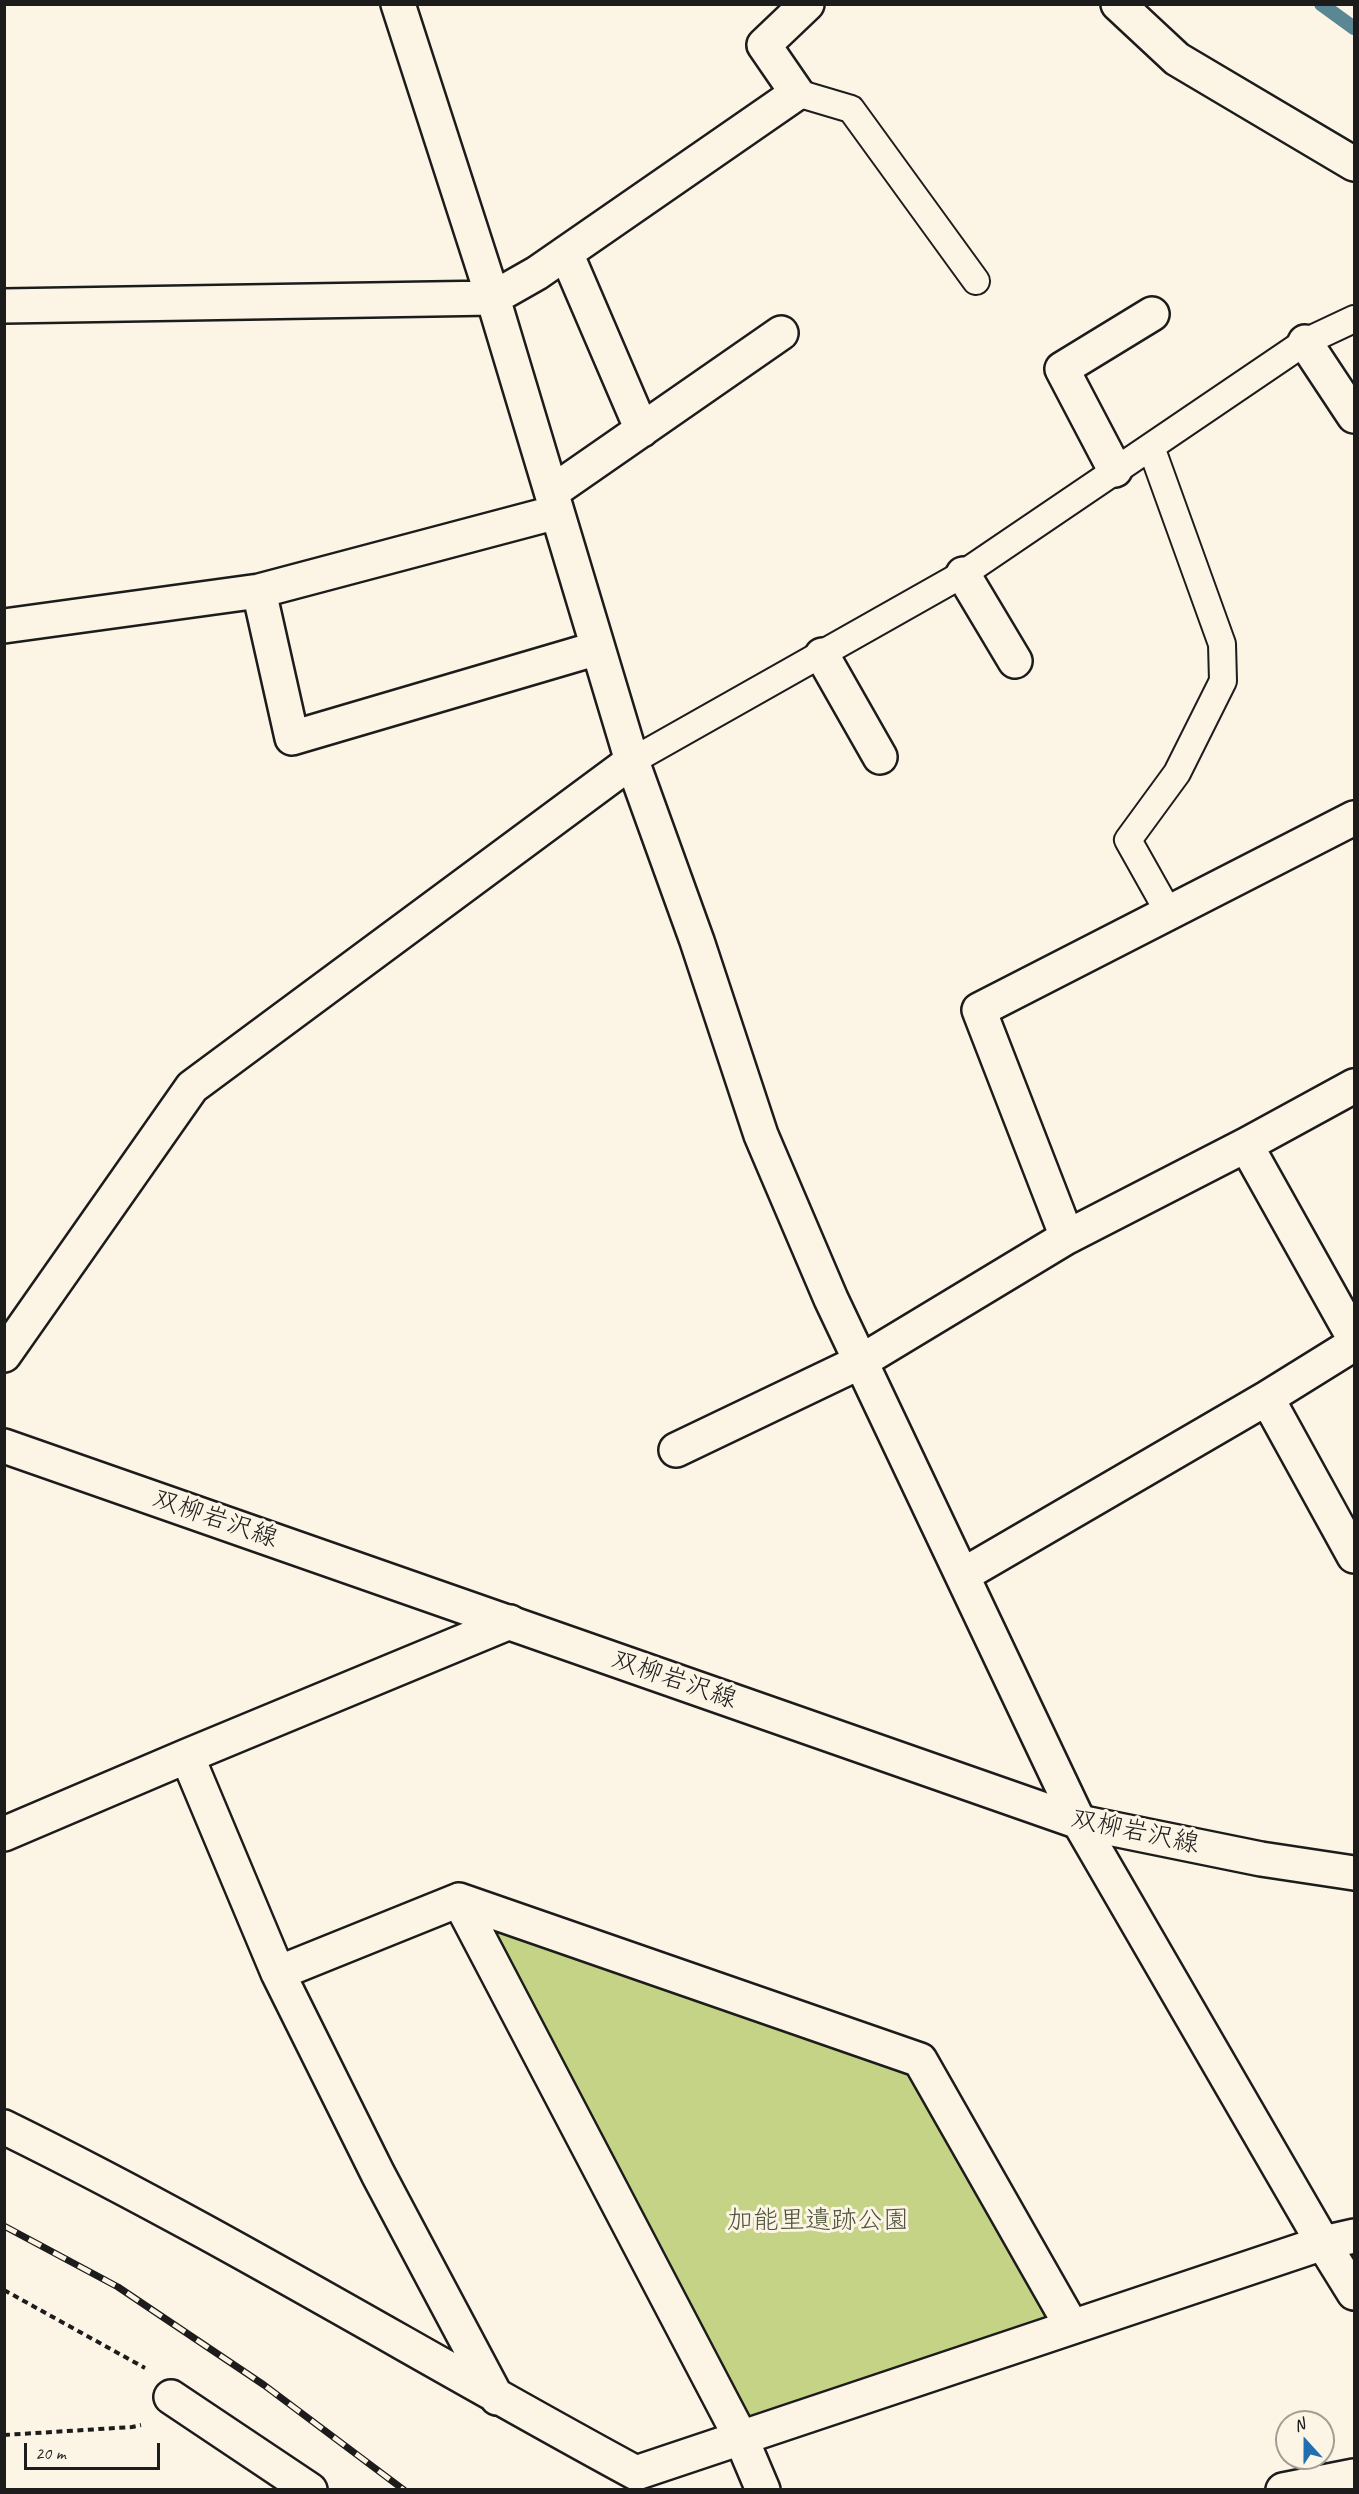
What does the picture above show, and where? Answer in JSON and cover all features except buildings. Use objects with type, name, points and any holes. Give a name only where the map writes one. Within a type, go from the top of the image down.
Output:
[{"type":"street","points":[[398,4],[493,298],[632,761],[698,941],[761,1135],[860,1362],[1079,1822],[1354,2293]]},
{"type":"street","points":[[4,306],[493,298],[566,253],[797,93],[764,45],[807,4]]},
{"type":"street","points":[[1118,4],[1177,59],[1354,164]]},
{"type":"street","points":[[566,253],[642,430]]},
{"type":"street","points":[[1115,471],[1062,369],[1152,314]]},
{"type":"street","points":[[4,626],[259,591],[554,502],[642,430],[781,333]]},
{"type":"street","points":[[1305,342],[1354,416]]},
{"type":"street","points":[[963,574],[1015,661]]},
{"type":"street","points":[[259,591],[292,738],[598,648]]},
{"type":"street","points":[[822,655],[880,757]]},
{"type":"street","points":[[4,1355],[192,1087],[632,761]]},
{"type":"street","points":[[1067,1237],[979,1010],[1354,818]]},
{"type":"street","points":[[675,1450],[860,1362],[1067,1237],[1246,1145],[1354,1086]]},
{"type":"street","points":[[1246,1145],[1354,1338]]},
{"type":"street","points":[[963,1575],[1267,1398],[1354,1344]]},
{"type":"street","points":[[1267,1398],[1354,1556]]},
{"type":"street","name":"双柳岩沢線","points":[[4,1446],[1079,1822],[1261,1859],[1354,1873]]},
{"type":"street","points":[[4,1834],[187,1755],[510,1622]]},
{"type":"street","points":[[187,1755],[278,1973],[378,2174],[497,2397]]},
{"type":"street","points":[[278,1973],[459,1900],[920,2060],[1072,2327]]},
{"type":"street","points":[[459,1900],[741,2438],[763,2490]]},
{"type":"street","points":[[4,2127],[206,2232],[636,2473],[1323,2243],[1354,2236]]},
{"type":"street","points":[[171,2397],[310,2490]]},
{"type":"street","points":[[1283,2490],[1354,2476]]},
{"type":"lane","points":[[797,93],[851,109],[976,281]]},
{"type":"lane","points":[[632,761],[963,574],[1305,342],[1354,319]]},
{"type":"lane","points":[[1151,447],[1222,644],[1223,681],[1178,773],[1128,840],[1169,913]]},
{"type":"path","points":[[4,2290],[152,2372],[171,2397],[161,2420],[132,2427],[4,2435]]},
{"type":"green space","name":"加能里遺跡公園","points":[[459,1900],[920,2060],[1072,2327],[741,2438]]},
{"type":"waterway","points":[[1321,4],[1354,28]]},
{"type":"railway","points":[[4,2226],[118,2287],[264,2385],[404,2490]]}]
